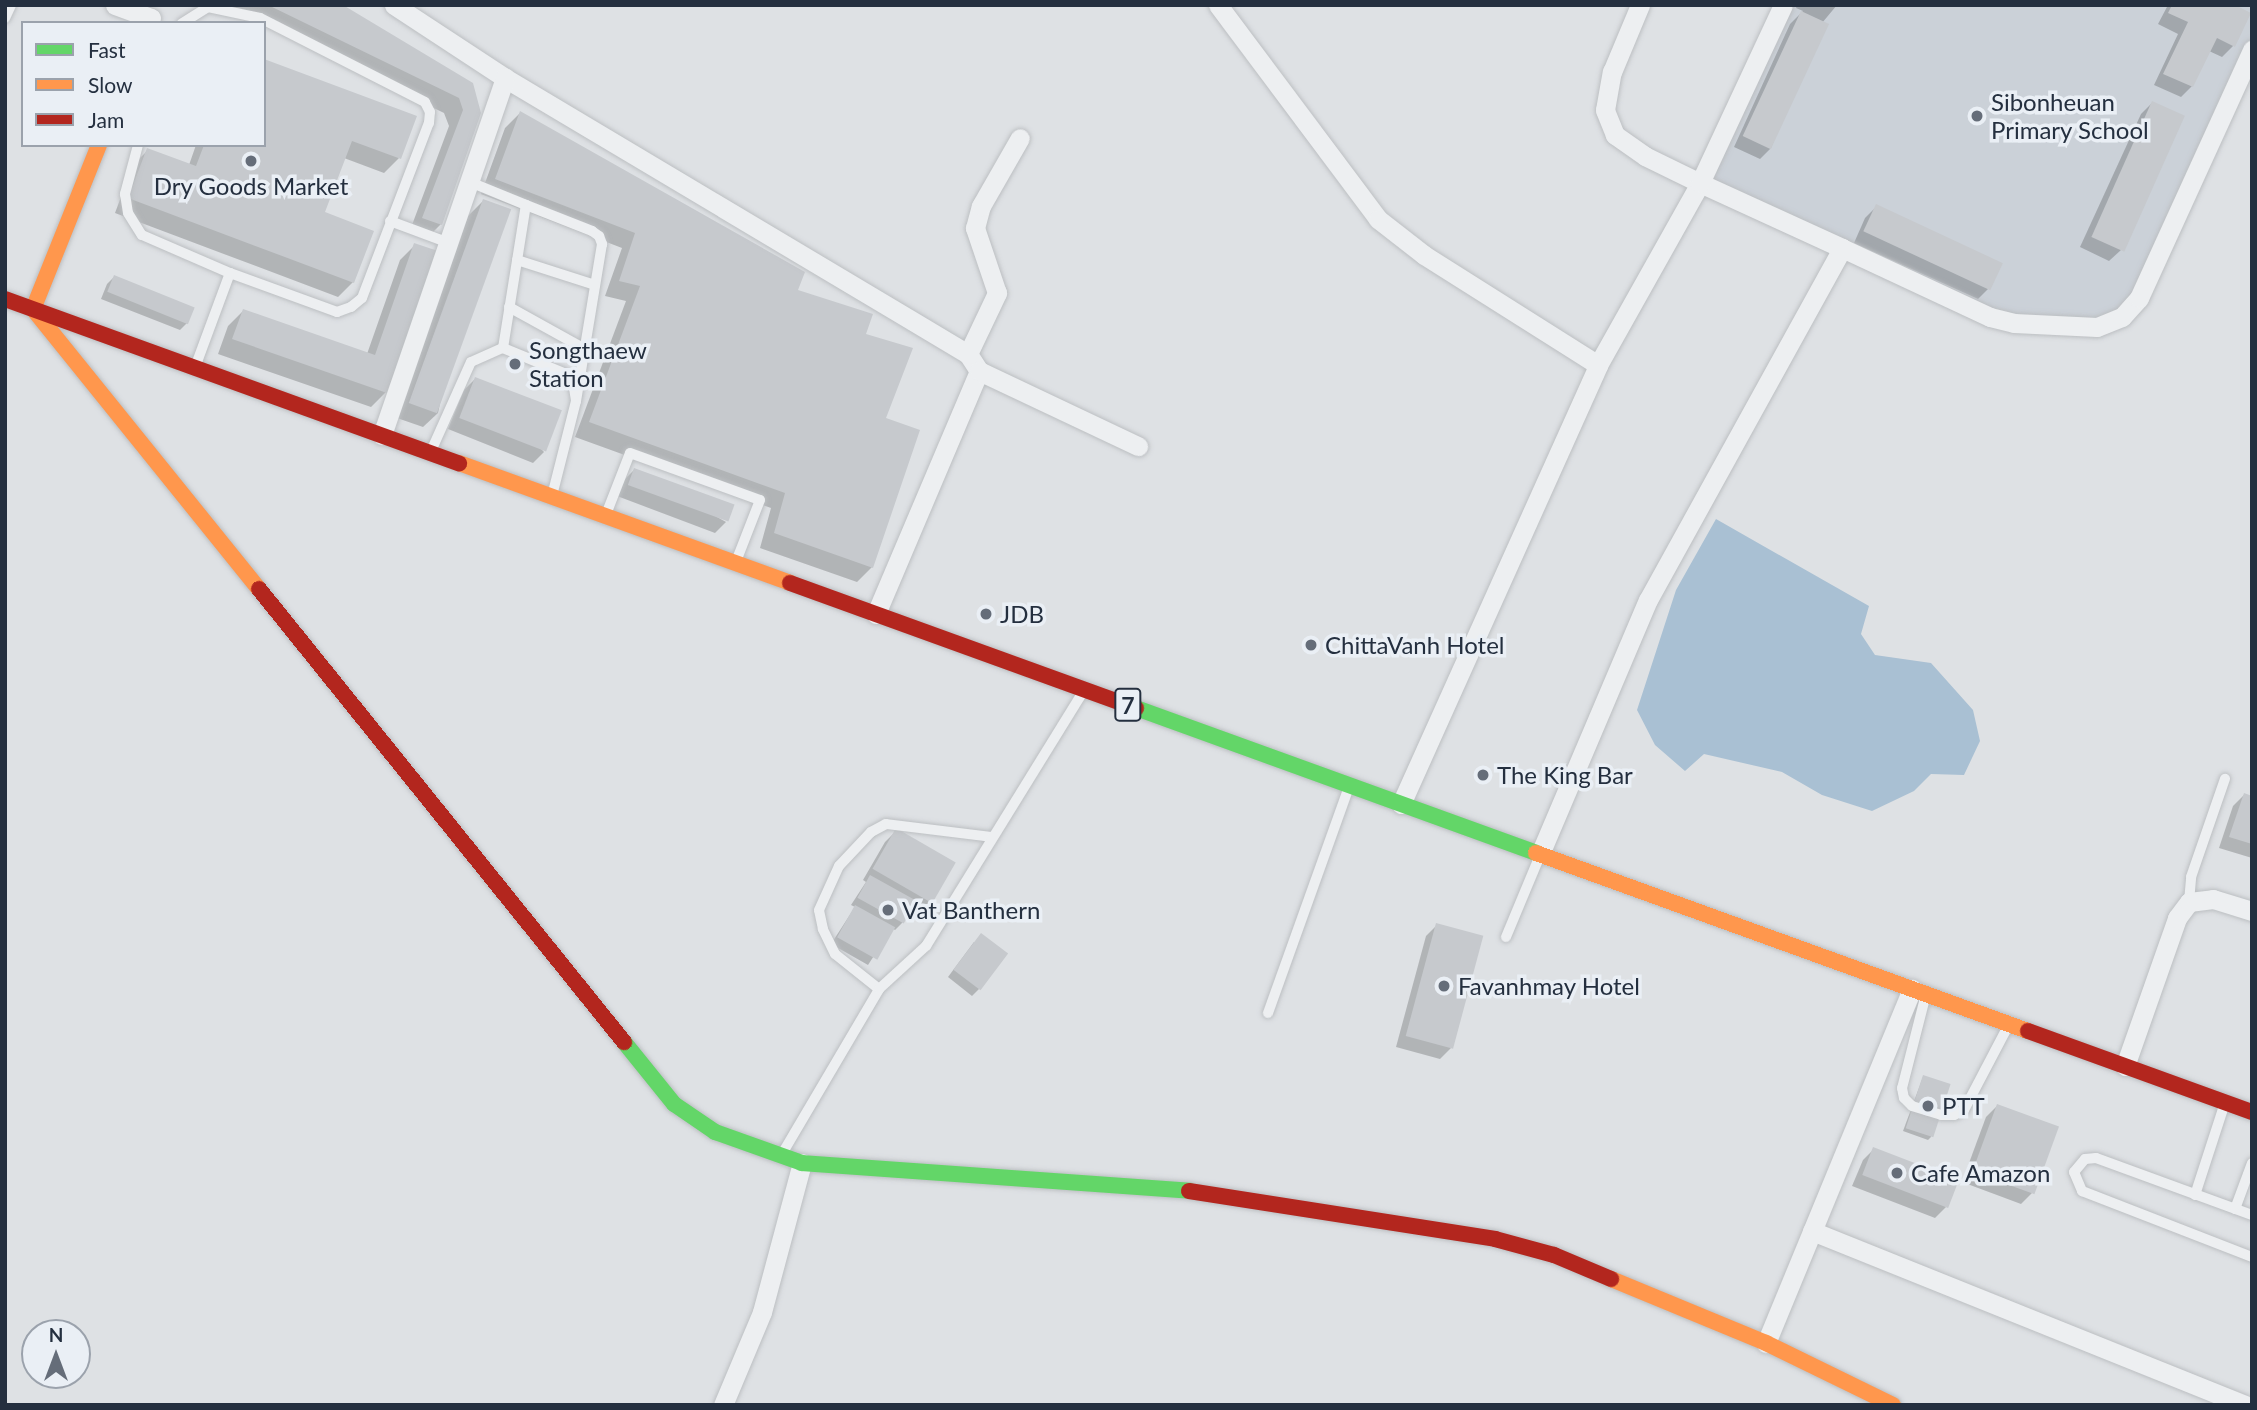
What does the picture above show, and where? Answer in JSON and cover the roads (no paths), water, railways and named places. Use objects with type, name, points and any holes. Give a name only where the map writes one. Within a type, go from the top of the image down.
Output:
[{"type":"main road","points":[[98,147],[33,309],[674,1104],[715,1132],[802,1163],[1190,1191],[1495,1238],[1554,1255],[1766,1343],[1893,1405]]},
{"type":"main road","name":"7","points":[[5,299],[2252,1112]]},
{"type":"street","points":[[115,5],[153,15]]},
{"type":"street","points":[[394,5],[505,78],[968,354],[979,371],[1138,446]]},
{"type":"street","points":[[1219,5],[1378,219],[1424,255],[1598,365]]},
{"type":"street","points":[[1640,5],[1612,72],[1605,110],[1615,135],[1645,156],[1700,183],[1990,317],[2014,323],[2097,327],[2122,317],[2139,298],[2252,50]]},
{"type":"street","points":[[1401,804],[1598,365],[1700,183],[1783,5]]},
{"type":"street","points":[[382,435],[505,78]]},
{"type":"street","points":[[968,354],[997,293],[977,243],[975,228],[981,206],[1020,138]]},
{"type":"street","points":[[1540,854],[1648,600],[1842,248]]},
{"type":"street","points":[[876,614],[979,371]]},
{"type":"street","points":[[2125,1066],[2177,918],[2189,902],[2213,899],[2252,911]]},
{"type":"street","points":[[1766,1343],[1812,1231],[1919,992]]},
{"type":"street","points":[[723,1405],[762,1312],[802,1163]]},
{"type":"street","points":[[1812,1231],[2245,1405]]},
{"type":"lane","points":[[5,18],[11,5]]},
{"type":"lane","points":[[185,21],[208,7],[266,21]]},
{"type":"lane","points":[[137,147],[125,194],[128,213],[142,235],[230,273],[337,312],[351,307],[362,298],[429,123],[430,112],[425,102],[266,21]]},
{"type":"lane","points":[[470,182],[599,236],[602,244],[576,401],[551,496]]},
{"type":"lane","points":[[503,348],[526,205]]},
{"type":"lane","points":[[390,221],[449,243]]},
{"type":"lane","points":[[517,260],[595,285]]},
{"type":"lane","points":[[195,368],[230,273]]},
{"type":"lane","points":[[509,307],[585,349]]},
{"type":"lane","points":[[431,453],[471,362],[503,348],[564,373],[574,388],[576,401]]},
{"type":"lane","points":[[606,516],[630,453],[760,500],[736,563]]},
{"type":"lane","points":[[782,1154],[879,989],[926,946],[1084,689]]},
{"type":"lane","points":[[2189,902],[2191,877],[2225,779]]},
{"type":"lane","points":[[1268,1013],[1349,785]]},
{"type":"lane","points":[[879,989],[835,954],[823,929],[819,910],[839,866],[870,832],[886,824],[992,837]]},
{"type":"lane","points":[[1506,937],[1540,854]]},
{"type":"lane","points":[[1919,992],[1902,1088],[1904,1098],[1912,1106],[1941,1115],[1954,1115],[1964,1110],[2009,1024]]},
{"type":"lane","points":[[2195,1195],[2225,1102]]},
{"type":"lane","points":[[2252,1215],[2096,1158],[2085,1159],[2074,1172],[2082,1191],[2252,1257]]},
{"type":"lane","points":[[2235,1209],[2252,1163]]},
{"type":"water","points":[[1716,519],[1869,606],[1861,634],[1875,655],[1931,663],[1973,710],[1980,741],[1964,775],[1931,774],[1914,791],[1872,811],[1822,795],[1782,772],[1704,754],[1685,771],[1655,745],[1637,710],[1676,590]]},
{"type":"place","name":"Sibonheuan Primary School","points":[[1977,116]]},
{"type":"place","name":"Dry Goods Market","points":[[251,161]]},
{"type":"place","name":"Songthaew Station","points":[[515,364]]},
{"type":"place","name":"JDB","points":[[986,614]]},
{"type":"place","name":"ChittaVanh Hotel","points":[[1311,645]]},
{"type":"place","name":"The King Bar","points":[[1483,775]]},
{"type":"place","name":"Vat Banthern","points":[[888,910]]},
{"type":"place","name":"Favanhmay Hotel","points":[[1444,986]]},
{"type":"place","name":"PTT","points":[[1928,1106]]},
{"type":"place","name":"Cafe Amazon","points":[[1897,1173]]}]
